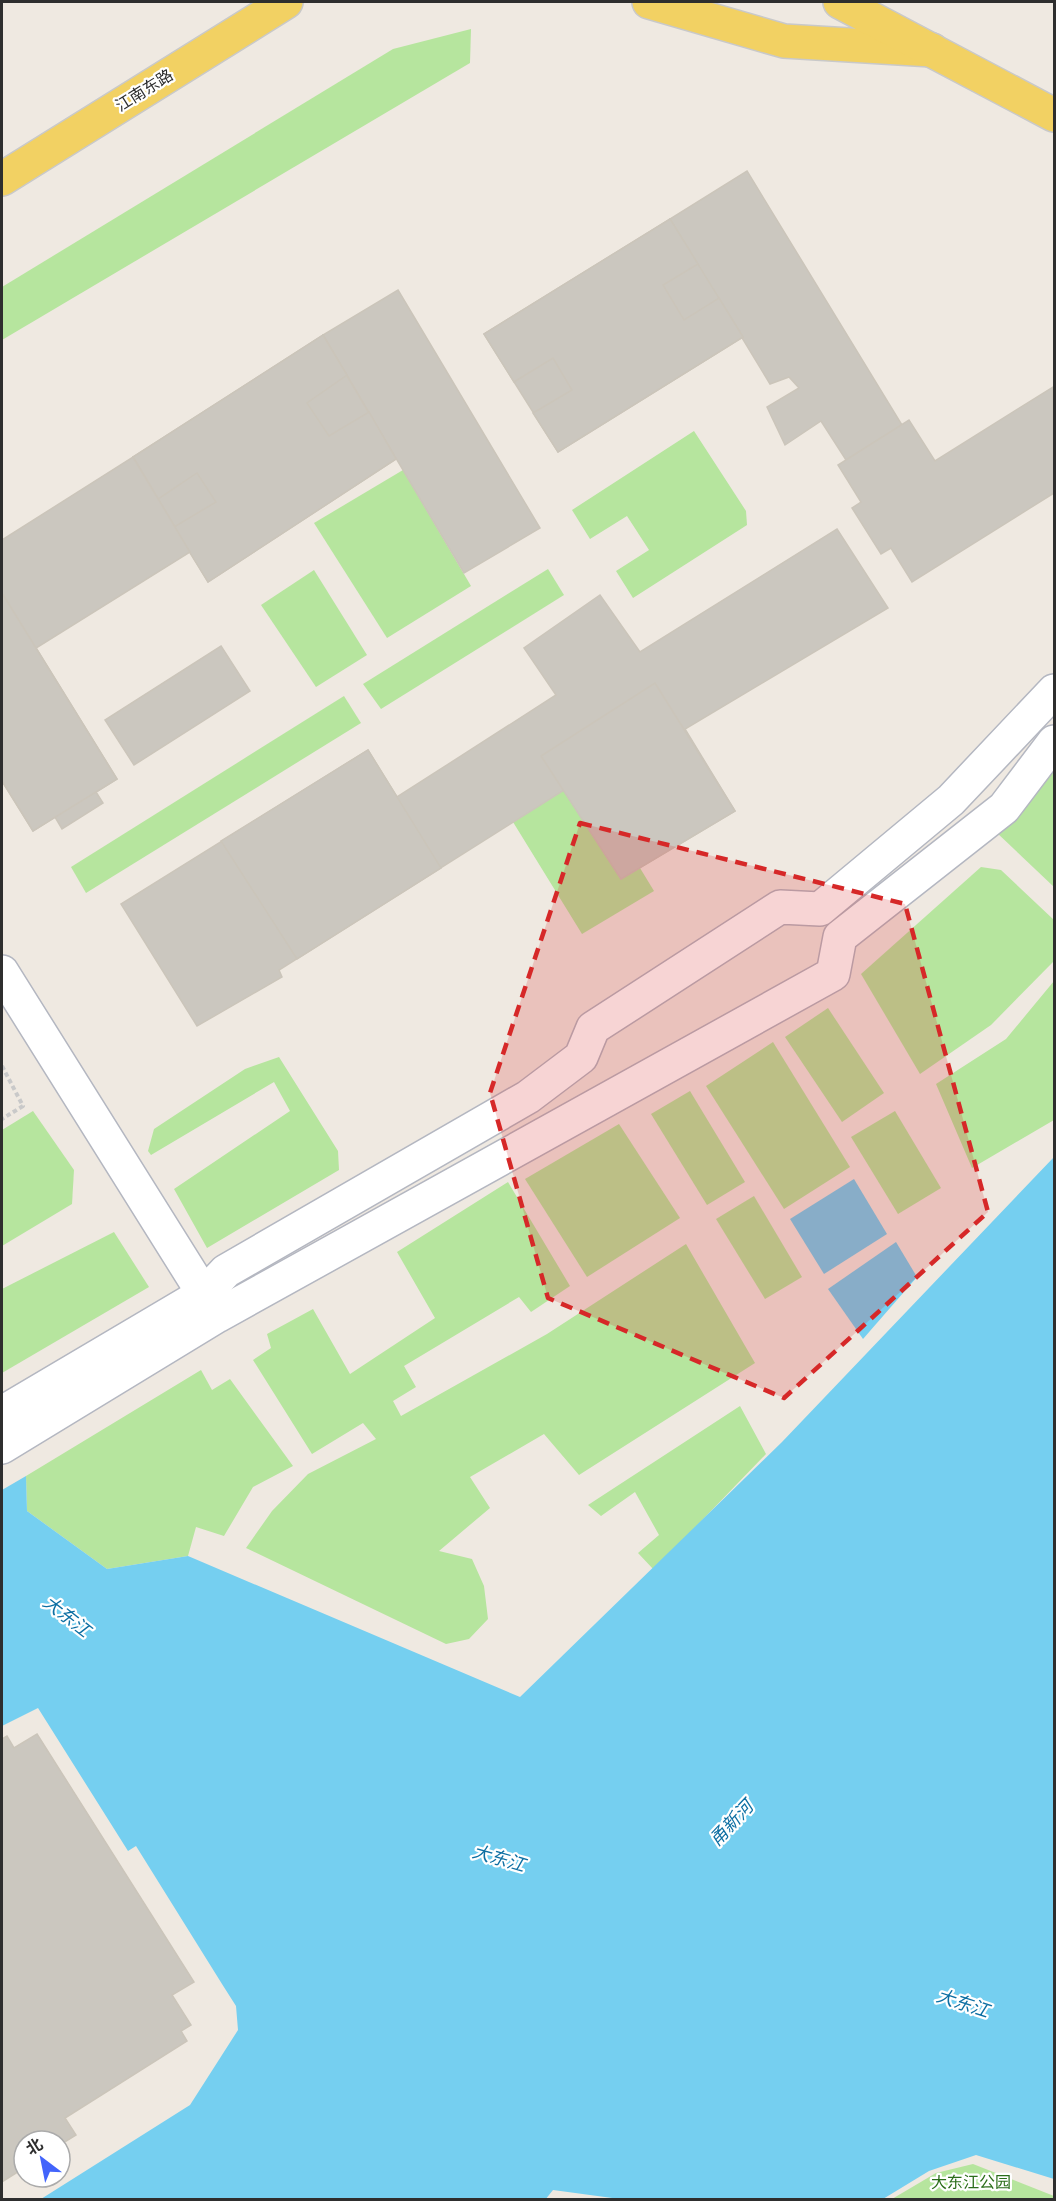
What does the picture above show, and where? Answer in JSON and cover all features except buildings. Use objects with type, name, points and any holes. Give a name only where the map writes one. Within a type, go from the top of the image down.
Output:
[{"type":"main road","name":"江南东路","points":[[2,178],[286,2]]},
{"type":"main road","points":[[649,2],[784,41],[932,50]]},
{"type":"main road","points":[[840,2],[1054,115]]},
{"type":"street","points":[[2,1447],[203,1310],[226,1271],[528,1097],[581,1058],[593,1028],[780,908],[820,909],[951,801],[1054,691]]},
{"type":"street","points":[[2,1413],[203,1310],[833,974],[840,937],[1004,808],[1054,742]]},
{"type":"street","points":[[2,972],[203,1310]]},
{"type":"street","points":[[2,1005],[203,1310]]},
{"type":"path","points":[[2,1066],[23,1106],[2,1119]]},
{"type":"highlighted area","points":[[580,823],[905,904],[988,1212],[784,1398],[548,1298],[490,1093]]},
{"type":"green space","points":[[471,29],[470,63],[2,340],[2,287],[393,49]]},
{"type":"green space","points":[[694,431],[746,511],[747,525],[633,598],[616,571],[649,550],[627,516],[590,539],[572,510]]},
{"type":"green space","points":[[403,470],[471,586],[387,638],[314,523]]},
{"type":"green space","points":[[548,569],[564,595],[381,709],[363,684]]},
{"type":"green space","points":[[314,570],[367,655],[316,687],[261,605]]},
{"type":"green space","points":[[344,696],[361,723],[86,893],[71,867]]},
{"type":"green space","points":[[1054,767],[1054,887],[996,832]]},
{"type":"green space","points":[[564,790],[621,879],[640,868],[654,891],[582,934],[513,822]]},
{"type":"green space","points":[[981,867],[1001,870],[1054,920],[1054,961],[991,1025],[920,1074],[861,974]]},
{"type":"green space","points":[[1054,981],[1054,1120],[972,1168],[936,1084],[1006,1039]]},
{"type":"green space","points":[[828,1008],[884,1093],[842,1122],[785,1037]]},
{"type":"green space","points":[[773,1042],[850,1167],[784,1209],[706,1086]]},
{"type":"green space","points":[[279,1057],[338,1151],[339,1170],[207,1248],[174,1189],[290,1111],[274,1082],[151,1155],[148,1151],[154,1129],[245,1069]]},
{"type":"green space","points":[[690,1091],[745,1182],[707,1205],[651,1114]]},
{"type":"green space","points":[[33,1111],[74,1170],[72,1204],[2,1246],[2,1130]]},
{"type":"green space","points":[[895,1111],[941,1188],[898,1214],[851,1137]]},
{"type":"green space","points":[[619,1124],[680,1218],[587,1277],[525,1179]]},
{"type":"green space","points":[[508,1182],[570,1286],[531,1312],[519,1297],[404,1366],[416,1387],[393,1401],[401,1416],[547,1334],[686,1244],[755,1363],[579,1475],[544,1434],[470,1477],[490,1508],[439,1551],[472,1559],[484,1586],[488,1619],[469,1639],[446,1644],[246,1548],[272,1511],[308,1474],[376,1439],[363,1423],[312,1454],[253,1360],[271,1348],[267,1334],[313,1309],[350,1374],[435,1318],[397,1252]]},
{"type":"green space","points":[[754,1196],[802,1277],[765,1299],[716,1219]]},
{"type":"green space","points":[[114,1232],[149,1287],[2,1373],[2,1289]]},
{"type":"green space","points":[[201,1370],[212,1390],[230,1379],[293,1466],[253,1487],[224,1536],[196,1527],[188,1556],[107,1569],[27,1511],[26,1476]]},
{"type":"green space","points":[[740,1406],[766,1454],[654,1570],[638,1553],[659,1535],[635,1492],[601,1516],[588,1505]]},
{"type":"green space","name":"大东江公园","points":[[973,2164],[1054,2196],[1054,2199],[892,2199],[936,2173]]},
{"type":"water","points":[[1054,1157],[1054,2179],[976,2155],[929,2171],[883,2199],[627,2200],[553,2190],[545,2200],[41,2199],[57,2189],[72,2189],[72,2179],[190,2105],[238,2030],[236,2006],[136,1846],[128,1851],[38,1708],[2,1726],[2,1490],[26,1476],[27,1511],[107,1569],[188,1556],[520,1697],[782,1442]]},
{"type":"water","points":[[854,1179],[887,1234],[824,1274],[790,1219]]},
{"type":"water","points":[[896,1242],[917,1277],[863,1339],[828,1289]]},
{"type":"water label","name":"大东江","points":[[67,1616]]},
{"type":"water label","name":"甬新河","points":[[731,1823]]},
{"type":"water label","name":"大东江","points":[[499,1858]]},
{"type":"water label","name":"大东江","points":[[963,2003]]}]
